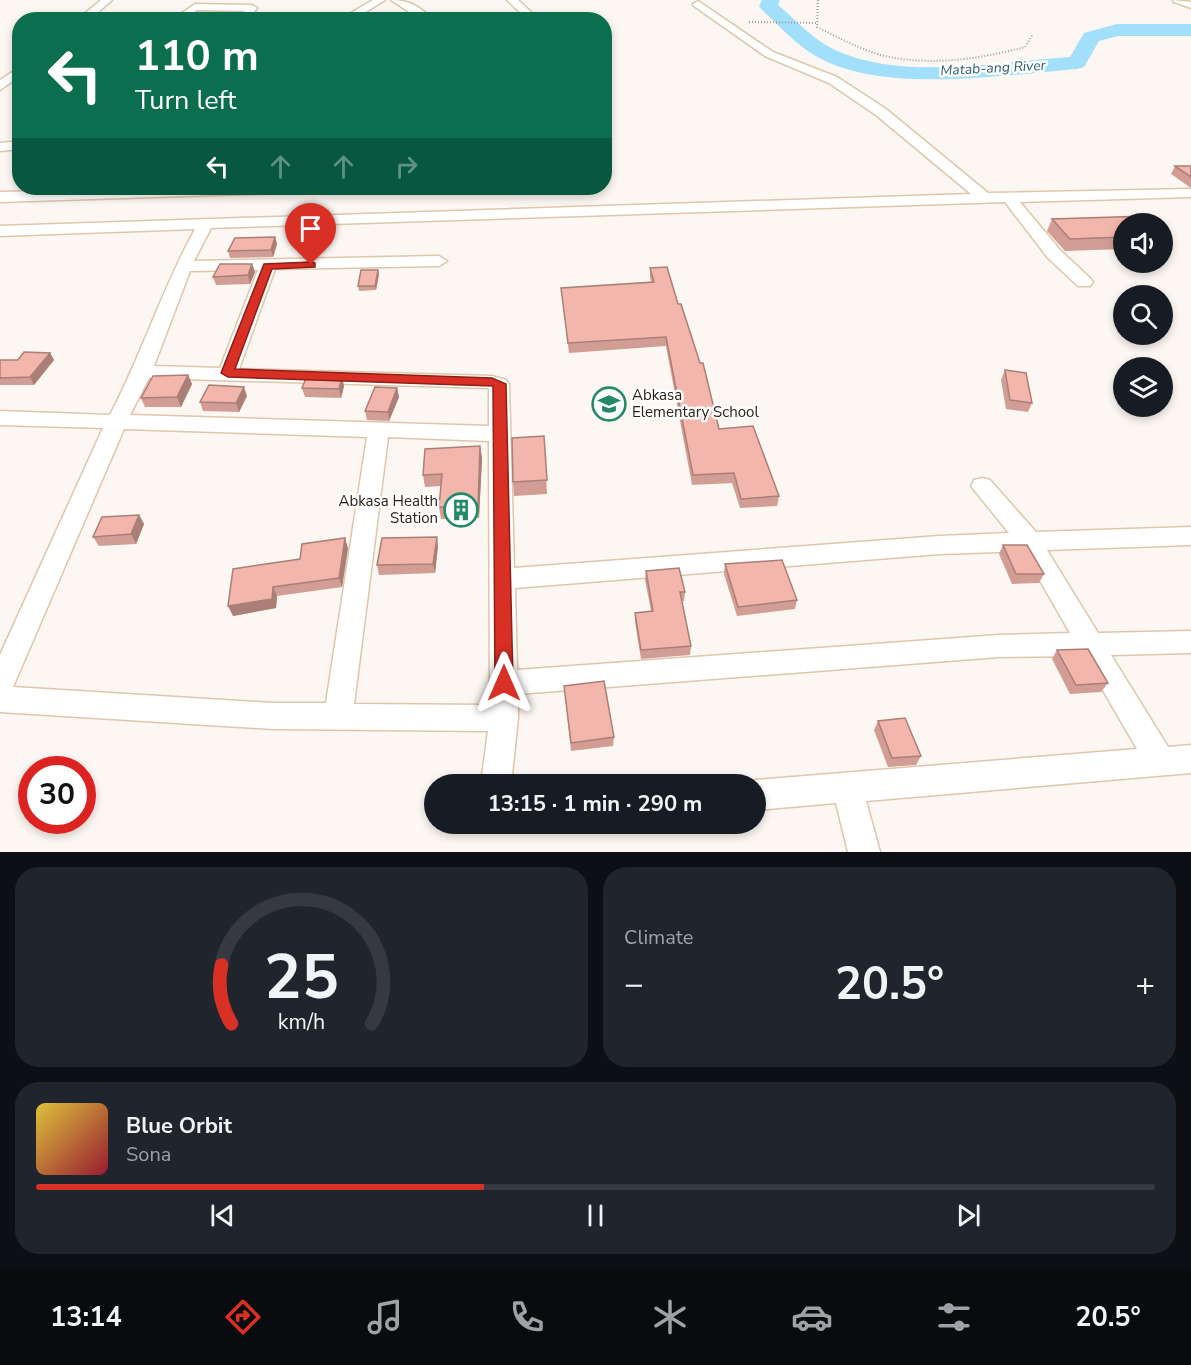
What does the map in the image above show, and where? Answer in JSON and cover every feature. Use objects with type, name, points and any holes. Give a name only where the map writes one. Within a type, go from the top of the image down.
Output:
[{"type":"street","points":[[92,12],[107,0]]},
{"type":"street","points":[[358,12],[380,0]]},
{"type":"street","points":[[396,0],[419,12]]},
{"type":"street","points":[[513,0],[526,12]]},
{"type":"street","points":[[1178,0],[1191,5]]},
{"type":"street","points":[[188,12],[195,7],[229,3],[252,8],[249,12]]},
{"type":"street","points":[[698,4],[769,54],[832,80],[862,99],[986,199]]},
{"type":"street","points":[[0,86],[12,76]]},
{"type":"street","points":[[0,231],[790,203],[1191,194]]},
{"type":"street","points":[[0,197],[70,195]]},
{"type":"street","points":[[1010,199],[1054,254],[1084,282]]},
{"type":"street","points":[[0,686],[116,422],[142,372],[183,267],[205,225]]},
{"type":"street","points":[[183,267],[439,261]]},
{"type":"street","points":[[228,373],[268,266]]},
{"type":"street","points":[[142,372],[497,382],[500,387],[504,579],[504,718],[497,774]]},
{"type":"street","points":[[0,418],[501,434]]},
{"type":"street","points":[[338,717],[378,431]]},
{"type":"street","points":[[982,486],[1029,541],[1160,761]]},
{"type":"street","points":[[504,579],[940,545],[1191,536]]},
{"type":"street","points":[[504,683],[999,646],[1191,642]]},
{"type":"street","points":[[0,699],[274,716],[504,718]]},
{"type":"street","points":[[766,794],[1191,759]]},
{"type":"street","points":[[848,789],[864,852]]},
{"type":"path","points":[[818,0],[817,27],[889,57],[954,60],[1001,54],[1025,47],[1033,34]]},
{"type":"path","points":[[774,23],[817,23]]},
{"type":"building","points":[[1175,166],[1191,166],[1191,177]]},
{"type":"building","points":[[1113,217],[1113,237],[1070,239],[1052,219]]},
{"type":"building","points":[[275,237],[271,250],[228,251],[235,238]]},
{"type":"building","points":[[220,264],[252,264],[248,275],[213,277]]},
{"type":"building","points":[[667,267],[700,363],[703,363],[719,429],[753,426],[779,496],[741,499],[734,473],[693,475],[666,337],[568,343],[561,288],[654,282],[650,268]]},
{"type":"building","points":[[361,270],[378,270],[375,286],[358,286]]},
{"type":"building","points":[[24,352],[50,353],[30,377],[0,378],[0,360],[18,360]]},
{"type":"building","points":[[1005,370],[1026,373],[1032,403],[1010,400]]},
{"type":"building","points":[[188,375],[177,397],[141,398],[153,376]]},
{"type":"building","points":[[307,376],[342,377],[339,389],[302,388]]},
{"type":"building","points":[[209,385],[244,387],[236,403],[200,402]]},
{"type":"building","points":[[375,387],[397,388],[388,412],[365,411]]},
{"type":"building","points":[[544,436],[547,480],[513,482],[512,438]]},
{"type":"building","points":[[480,446],[478,506],[439,507],[442,474],[423,475],[425,449]]},
{"type":"building","points":[[139,515],[131,534],[93,537],[102,517]]},
{"type":"building","points":[[437,537],[433,564],[377,565],[382,538]]},
{"type":"building","points":[[345,538],[339,578],[273,587],[272,599],[228,606],[233,569],[300,559],[302,544]]},
{"type":"building","points":[[1003,545],[1027,545],[1044,574],[1016,574]]},
{"type":"building","points":[[782,560],[797,600],[738,607],[725,564]]},
{"type":"building","points":[[679,568],[685,592],[680,592],[691,646],[641,650],[635,613],[653,611],[646,571]]},
{"type":"building","points":[[1088,649],[1108,683],[1076,685],[1057,650]]},
{"type":"building","points":[[604,681],[614,737],[571,743],[564,686]]},
{"type":"building","points":[[905,718],[921,756],[892,758],[878,721]]},
{"type":"waterway","name":"Matab-ang River","points":[[771,0],[768,6],[821,51],[856,64],[885,70],[951,72],[1077,63],[1091,37],[1117,30],[1191,30]]},
{"type":"place","name":"Abkasa Elementary School","points":[[609,404]]},
{"type":"place","name":"Abkasa Health Station","points":[[461,510]]},
{"type":"route","points":[[311,265],[268,266],[228,373],[497,382],[499,384],[504,683]]}]
